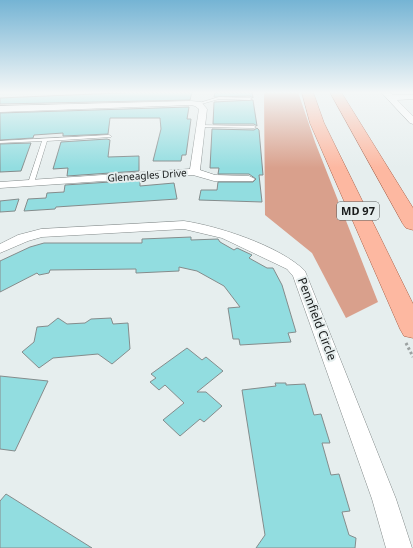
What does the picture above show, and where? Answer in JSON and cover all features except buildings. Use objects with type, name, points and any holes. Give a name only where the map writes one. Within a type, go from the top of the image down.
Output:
[{"type":"main road","name":"MD 97","points":[[316,118],[413,329]]},
{"type":"main road","points":[[351,118],[413,224]]},
{"type":"street","name":"Gleneagles Drive","points":[[0,185],[193,172],[196,168],[202,118]]},
{"type":"street","points":[[193,172],[214,178],[249,179]]},
{"type":"street","name":"Pennfield Circle","points":[[0,249],[23,238],[41,233],[184,225],[204,227],[224,232],[292,266],[300,274],[384,499],[399,548]]},
{"type":"lane","points":[[201,126],[254,127]]},
{"type":"lane","points":[[0,142],[110,136]]},
{"type":"lane","points":[[31,183],[45,140]]},
{"type":"shaded area","points":[[264,118],[307,118],[378,302],[346,318],[312,253],[265,215]]}]
